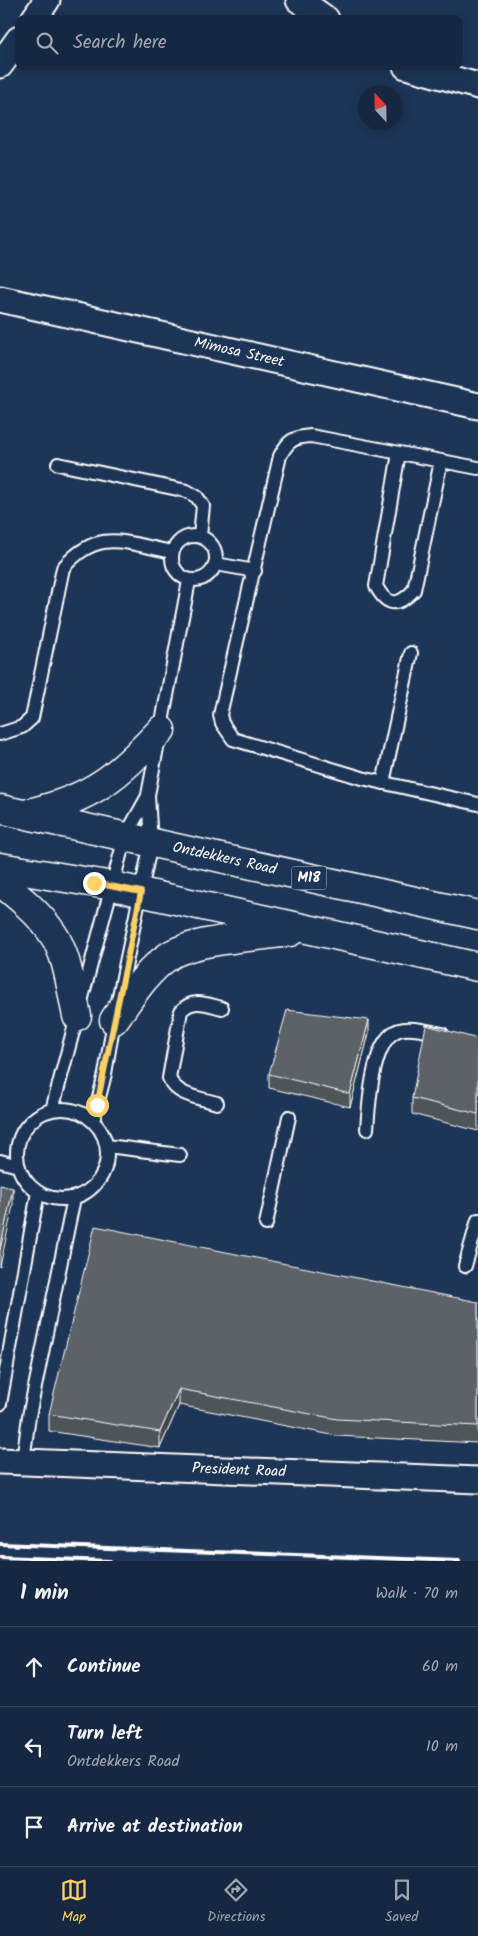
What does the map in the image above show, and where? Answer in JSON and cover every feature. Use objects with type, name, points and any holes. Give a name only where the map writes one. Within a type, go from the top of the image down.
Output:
[{"type":"main road","points":[[11,812],[59,806],[97,788],[119,772],[161,730]]},
{"type":"main road","name":"Ontdekkers Road","points":[[11,812],[478,916]]},
{"type":"main road","points":[[0,867],[113,886],[478,967]]},
{"type":"main road","points":[[0,882],[36,914],[54,935],[62,952],[77,1016]]},
{"type":"main road","points":[[114,1020],[147,977],[171,955],[194,946],[307,930]]},
{"type":"street","points":[[37,15],[48,0]]},
{"type":"street","points":[[299,0],[320,15]]},
{"type":"street","points":[[0,65],[15,44]]},
{"type":"street","points":[[420,70],[478,86]]},
{"type":"street","name":"Mimosa Street","points":[[0,298],[478,406]]},
{"type":"street","name":"President Road","points":[[12,1461],[478,1480]]},
{"type":"lane","points":[[478,468],[311,436],[297,436],[287,443],[280,456],[255,571],[220,714],[227,731],[233,739],[274,753],[384,783],[478,804]]},
{"type":"lane","points":[[399,453],[376,586],[382,597],[392,603],[404,601],[414,590],[441,461]]},
{"type":"lane","points":[[58,464],[187,491],[197,497],[203,506],[200,536]]},
{"type":"lane","points":[[200,536],[213,547],[216,555],[216,564],[212,572],[205,578],[189,581],[174,570],[172,552],[182,539],[200,536]]},
{"type":"lane","points":[[0,734],[22,727],[32,718],[63,568],[76,552],[95,542],[112,540],[172,552]]},
{"type":"lane","points":[[216,564],[255,571]]},
{"type":"lane","points":[[93,1121],[105,1074],[114,1020],[151,843],[148,795],[189,581]]},
{"type":"lane","points":[[384,783],[411,653]]},
{"type":"lane","points":[[52,1110],[125,837],[148,795]]},
{"type":"lane","points":[[217,1103],[180,1092],[172,1085],[169,1078],[181,1011],[188,1003],[197,1002],[222,1008]]},
{"type":"lane","points":[[367,1129],[371,1090],[381,1046],[388,1035],[400,1029],[455,1037]]},
{"type":"lane","points":[[52,1110],[67,1110],[81,1113],[93,1121],[102,1133],[107,1146],[107,1161],[103,1173],[96,1184],[74,1198],[62,1199],[38,1192],[28,1184],[18,1166],[17,1152],[20,1137],[28,1125],[39,1116],[52,1110]]},
{"type":"lane","points":[[266,1224],[289,1117]]},
{"type":"lane","points":[[107,1146],[180,1155]]},
{"type":"lane","points":[[0,1161],[18,1166]]},
{"type":"lane","points":[[0,1404],[38,1192]]},
{"type":"lane","points":[[12,1461],[29,1416],[74,1198]]},
{"type":"lane","points":[[465,1266],[478,1220]]},
{"type":"building","points":[[287,1010],[369,1020],[350,1094],[269,1074]]},
{"type":"building","points":[[426,1025],[478,1039],[478,1114],[412,1098]]},
{"type":"building","points":[[0,1185],[13,1188],[0,1250]]},
{"type":"building","points":[[95,1226],[478,1302],[478,1426],[337,1419],[179,1389],[160,1432],[49,1414]]},
{"type":"railway","points":[[0,1544],[459,1561]]},
{"type":"railway","points":[[0,1557],[110,1561]]},
{"type":"route","points":[[94,883],[141,892],[114,1020],[105,1074],[97,1105]]}]
